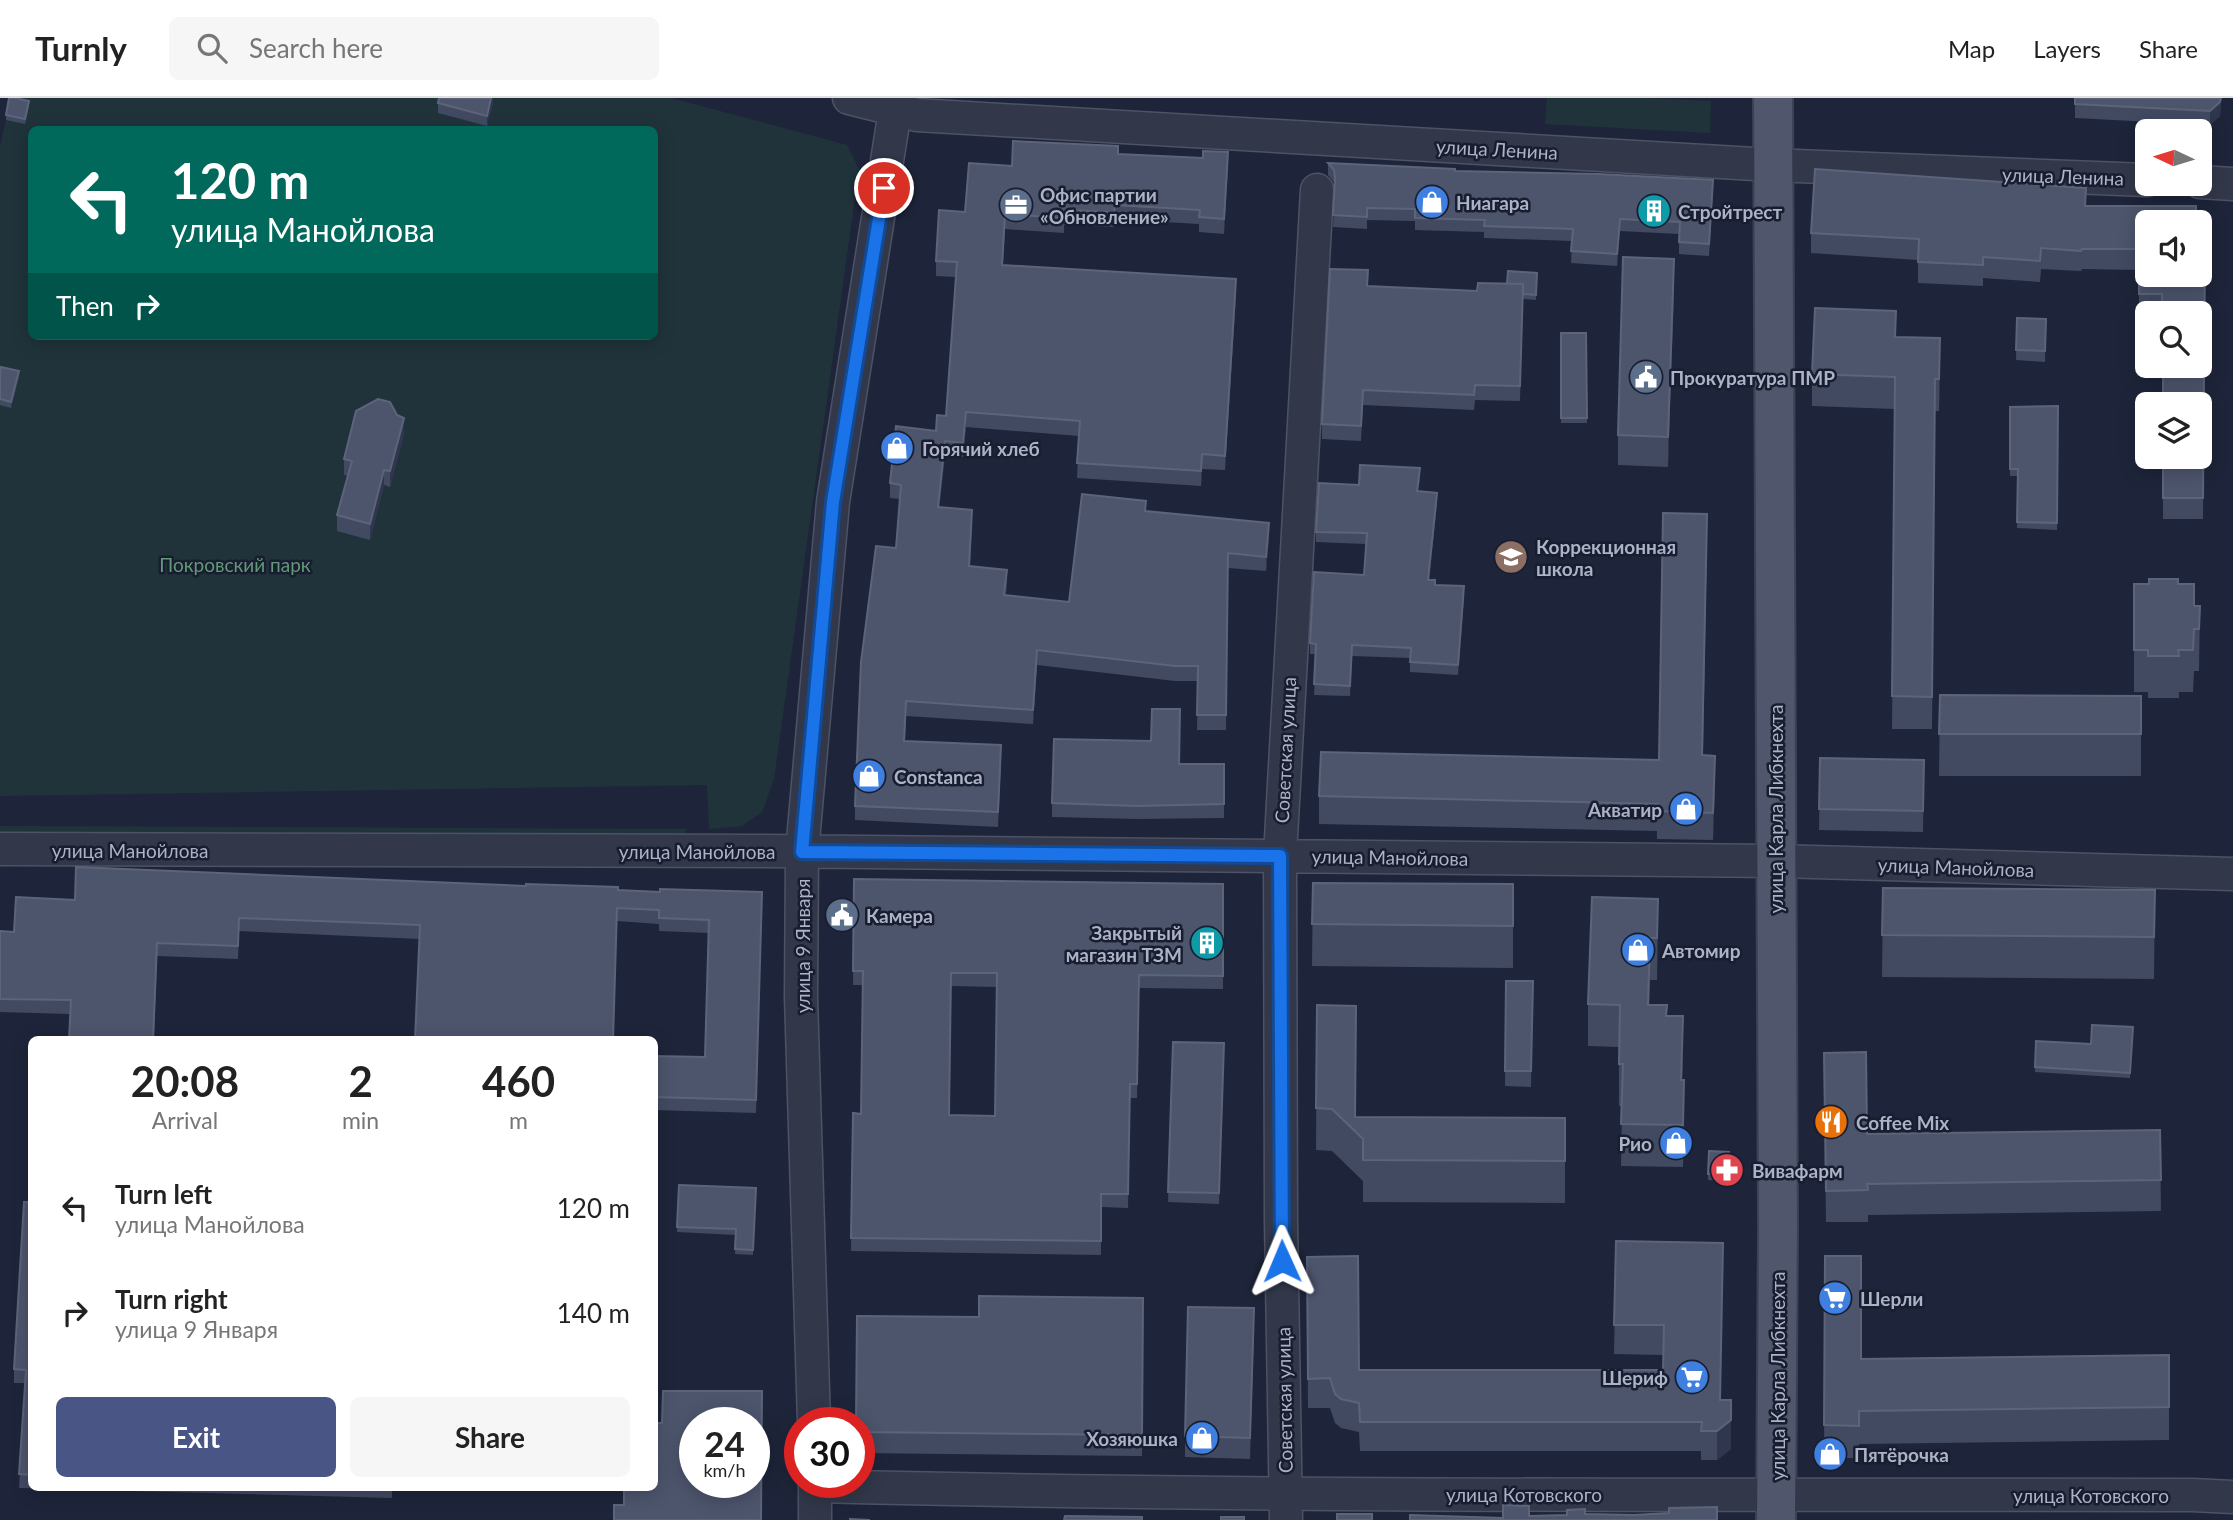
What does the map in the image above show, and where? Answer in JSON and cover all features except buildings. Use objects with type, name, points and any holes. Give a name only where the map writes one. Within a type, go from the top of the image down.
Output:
[{"type":"main road","name":"улица Карла Либкнехта","points":[[1773,98],[1778,1214],[1776,1507]]},
{"type":"street","name":"улица Ленина","points":[[849,98],[897,104],[917,115],[1772,165],[2135,180]]},
{"type":"street","name":"улица 9 Января","points":[[814,1407],[801,997],[802,852],[833,502],[897,104]]},
{"type":"street","points":[[2212,183],[2233,184]]},
{"type":"street","name":"Советская улица","points":[[1286,1508],[1281,1221],[1280,856],[1317,190]]},
{"type":"street","name":"улица Манойлова","points":[[0,849],[802,852],[1776,861],[2233,874]]},
{"type":"street","name":"улица Котовского","points":[[875,1487],[1286,1508],[1776,1507],[2192,1495],[2233,1497]]},
{"type":"street","points":[[816,1498],[816,1520]]},
{"type":"green space","name":"Покровский парк","points":[[11,98],[671,98],[847,145],[859,169],[774,779],[762,812],[742,826],[709,829],[707,785],[0,796],[0,146]]},
{"type":"green space","points":[[1547,98],[1711,101],[1710,133],[1545,124]]},
{"type":"green space","points":[[0,826],[686,829],[686,840],[0,838]]},
{"type":"place","name":"Ниагара","points":[[1432,202]]},
{"type":"place","name":"Офис партии «Обновление»","points":[[1016,205]]},
{"type":"place","name":"Стройтрест","points":[[1654,211]]},
{"type":"place","name":"Прокуратура ПМР","points":[[1646,377]]},
{"type":"place","name":"Горячий хлеб","points":[[897,448]]},
{"type":"place","name":"Коррекционная школа","points":[[1511,557]]},
{"type":"place","name":"Constanca","points":[[869,776]]},
{"type":"place","name":"Акватир","points":[[1686,809]]},
{"type":"place","name":"Камера","points":[[842,915]]},
{"type":"place","name":"Закрытый магазин ТЗМ","points":[[1207,943]]},
{"type":"place","name":"Автомир","points":[[1638,950]]},
{"type":"place","name":"Coffee Mix","points":[[1831,1122]]},
{"type":"place","name":"Рио","points":[[1676,1143]]},
{"type":"place","name":"Вивафарм","points":[[1727,1170]]},
{"type":"place","name":"Шерли","points":[[1835,1298]]},
{"type":"place","name":"Шериф","points":[[1692,1377]]},
{"type":"place","name":"Хозяюшка","points":[[1202,1438]]},
{"type":"place","name":"Пятёрочка","points":[[1830,1454]]},
{"type":"route","points":[[884,188],[833,502],[802,852],[1280,856],[1282,1261]]}]
